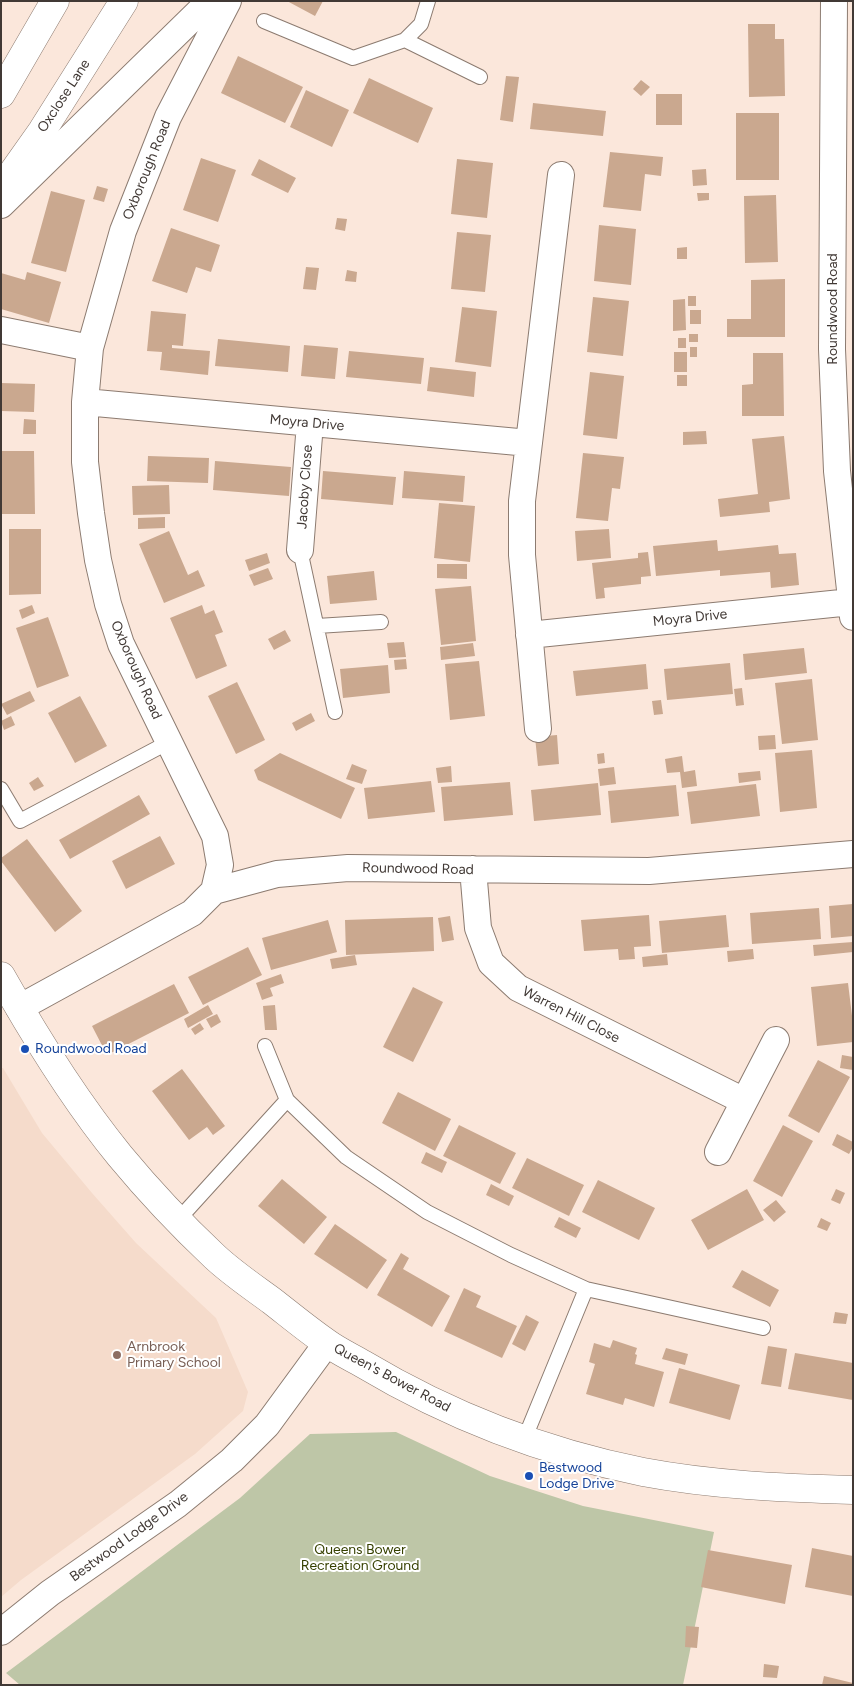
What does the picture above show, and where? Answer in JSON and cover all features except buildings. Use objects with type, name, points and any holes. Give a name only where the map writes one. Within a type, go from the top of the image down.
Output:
[{"type":"street","points":[[1,94],[55,1]]},
{"type":"street","name":"Oxclose Lane","points":[[1,189],[42,130],[124,1]]},
{"type":"street","points":[[1,205],[210,1]]},
{"type":"street","name":"Oxborough Road","points":[[214,891],[220,864],[215,836],[121,644],[108,604],[90,513],[85,462],[85,402],[90,348],[123,232],[168,117],[228,1]]},
{"type":"street","name":"Roundwood Road","points":[[834,1],[832,349],[837,471],[852,609]]},
{"type":"street","points":[[538,729],[522,555],[522,501],[561,174]]},
{"type":"street","points":[[1,330],[90,348]]},
{"type":"street","name":"Moyra Drive","points":[[85,402],[529,443]]},
{"type":"street","name":"Jacoby Close","points":[[300,550],[310,423]]},
{"type":"street","name":"Moyra Drive","points":[[529,635],[852,609]]},
{"type":"street","name":"Roundwood Road","points":[[19,1008],[192,913],[214,891],[277,874],[348,868],[648,871],[853,854]]},
{"type":"street","name":"Warren Hill Close","points":[[473,869],[478,928],[491,963],[518,988],[744,1102]]},
{"type":"street","name":"Queen's Bower Road","points":[[1,976],[66,1082],[119,1155],[178,1220],[216,1258],[327,1343],[403,1388],[450,1410],[524,1440],[642,1471],[695,1480],[770,1488],[853,1490]]},
{"type":"street","points":[[718,1152],[776,1040]]},
{"type":"street","name":"Bestwood Lodge Drive","points":[[1,1632],[50,1594],[178,1504],[232,1460],[267,1425],[327,1343]]},
{"type":"lane","points":[[264,21],[353,58],[405,40],[421,24],[428,1]]},
{"type":"lane","points":[[405,40],[480,77]]},
{"type":"lane","points":[[300,550],[335,712]]},
{"type":"lane","points":[[317,626],[381,622]]},
{"type":"lane","points":[[1,789],[20,821],[169,742]]},
{"type":"lane","points":[[265,1046],[287,1100],[346,1157],[427,1212],[511,1255],[586,1289],[763,1328]]},
{"type":"lane","points":[[178,1220],[287,1100]]},
{"type":"lane","points":[[524,1440],[586,1289]]},
{"type":"shaded area","name":"Arnbrook Primary School","points":[[1,1068],[3,1068],[42,1133],[92,1193],[136,1243],[216,1318],[248,1392],[243,1411],[195,1454],[21,1580],[1,1597]]},
{"type":"green space","name":"Queens Bower Recreation Ground","points":[[396,1432],[490,1476],[583,1506],[714,1532],[683,1685],[20,1685],[6,1673],[240,1498],[310,1434]]},
{"type":"place","name":"Roundwood Road","points":[[25,1049]]},
{"type":"place","name":"Arnbrook Primary School","points":[[117,1355]]},
{"type":"place","name":"Bestwood Lodge Drive","points":[[529,1476]]}]
